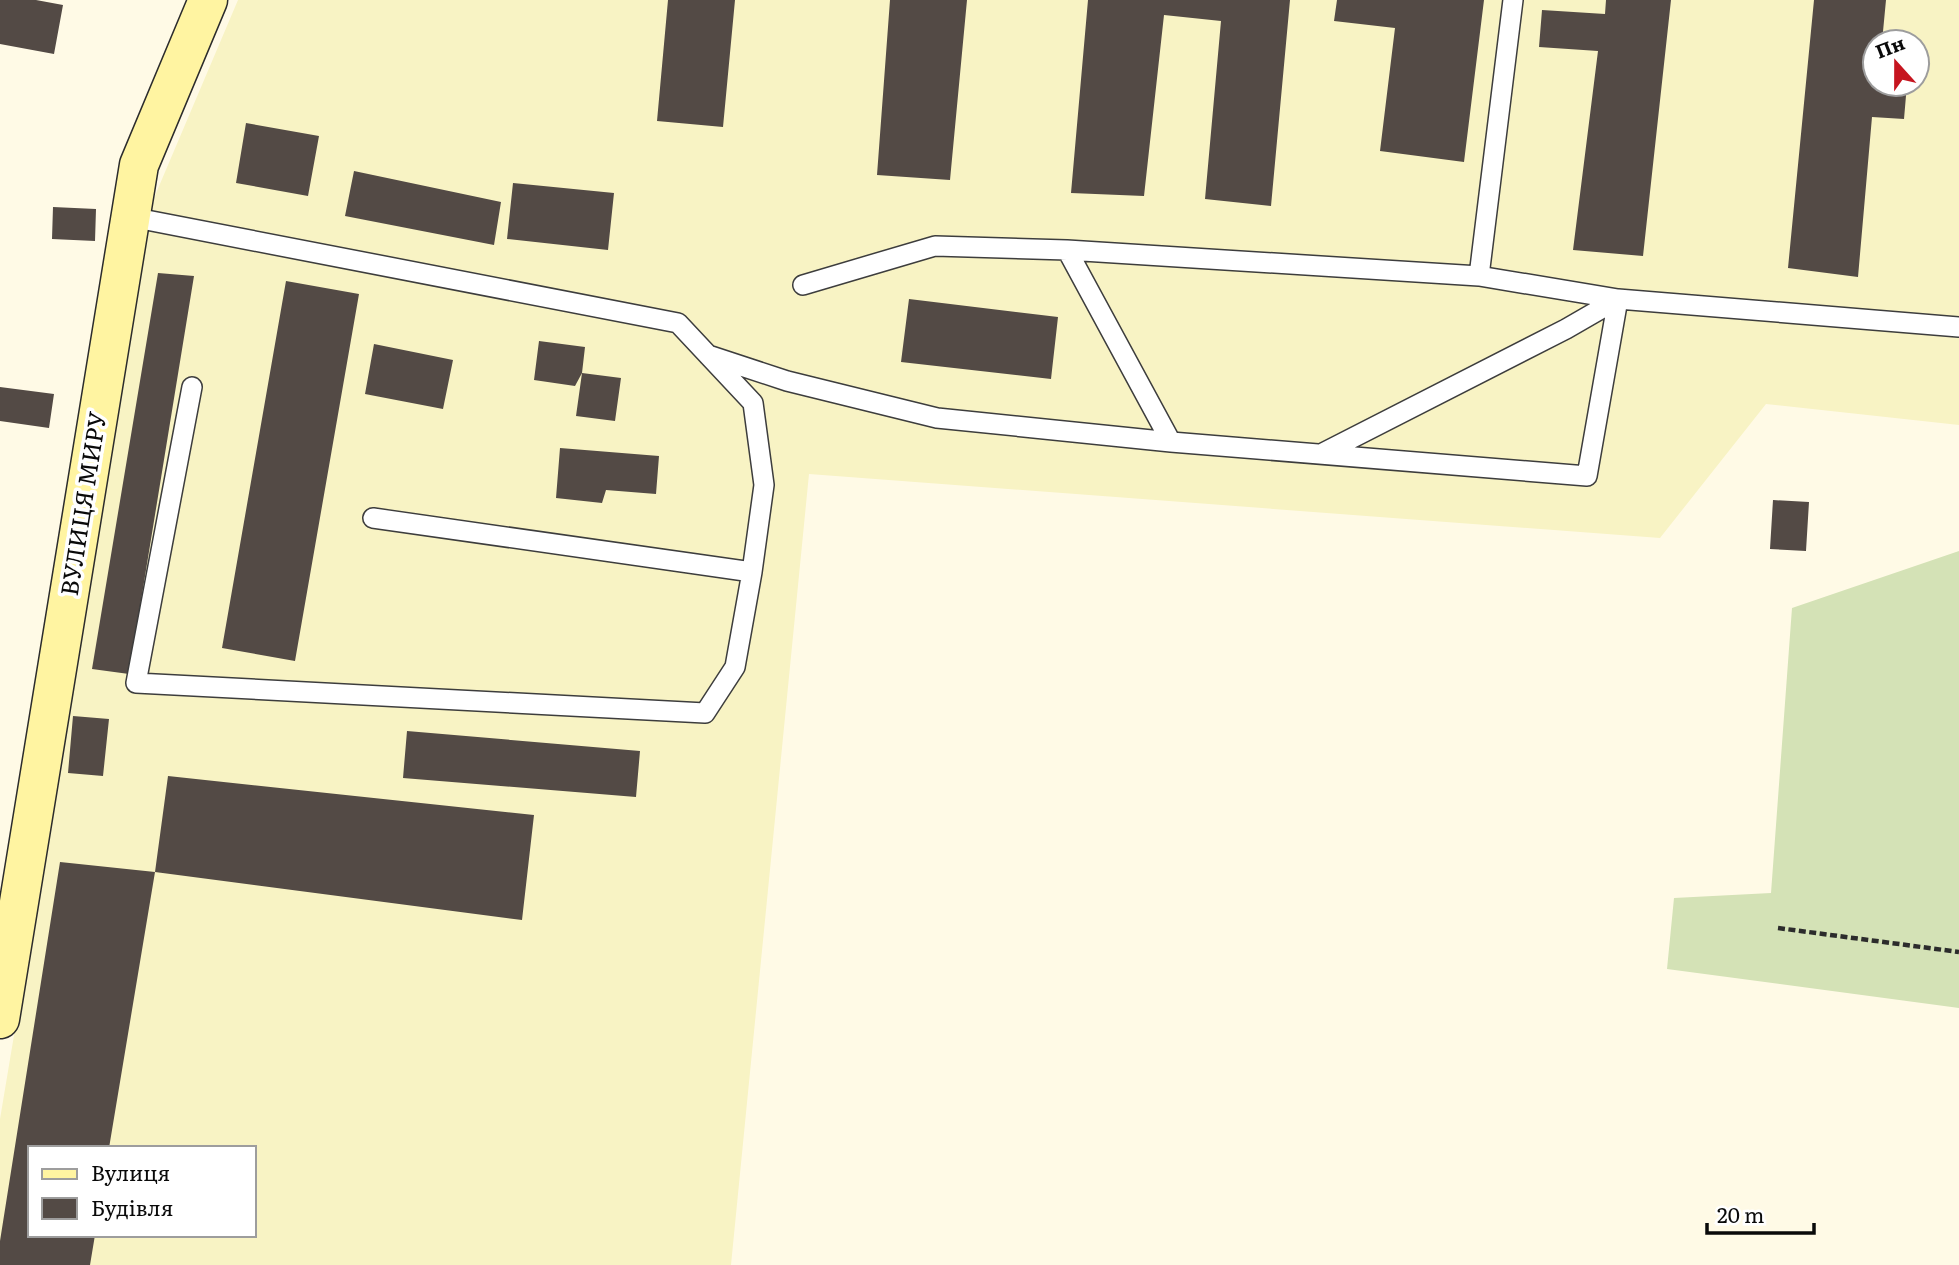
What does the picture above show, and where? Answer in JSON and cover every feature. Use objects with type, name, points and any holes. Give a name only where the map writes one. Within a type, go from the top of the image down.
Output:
[{"type":"street","name":"ВУЛИЦЯ МИРУ","points":[[0,1019],[139,165],[208,0]]},
{"type":"lane","points":[[1479,276],[1513,0]]},
{"type":"lane","points":[[131,217],[678,323],[752,403],[764,485],[735,667],[705,713],[136,683],[192,387]]},
{"type":"lane","points":[[803,285],[935,246],[1067,250],[1479,276],[1618,299],[1959,327]]},
{"type":"lane","points":[[1067,250],[1171,442]]},
{"type":"lane","points":[[708,355],[787,381],[937,418],[1171,442],[1587,476],[1618,299]]},
{"type":"lane","points":[[1320,454],[1566,329],[1618,299]]},
{"type":"lane","points":[[373,518],[752,572]]},
{"type":"path","points":[[1778,928],[1959,952]]},
{"type":"shaded area","points":[[238,0],[1959,0],[1959,425],[1766,404],[1660,538],[809,474],[731,1265],[0,1265],[0,1119],[154,198]]},
{"type":"green space","points":[[1959,551],[1959,1008],[1667,969],[1674,898],[1771,893],[1792,608]]},
{"type":"building","points":[[0,0],[36,0],[63,5],[54,54],[0,44]]},
{"type":"building","points":[[668,0],[735,0],[723,127],[657,121]]},
{"type":"building","points":[[890,0],[967,0],[950,180],[877,175]]},
{"type":"building","points":[[1088,0],[1290,0],[1271,206],[1205,199],[1221,21],[1164,15],[1144,196],[1071,193]]},
{"type":"building","points":[[1337,0],[1484,0],[1464,162],[1380,151],[1395,28],[1334,21]]},
{"type":"building","points":[[1606,0],[1671,0],[1643,256],[1573,250],[1598,51],[1539,47],[1542,10],[1605,14]]},
{"type":"building","points":[[1814,0],[1886,0],[1883,28],[1861,28],[1861,98],[1906,98],[1904,119],[1872,117],[1858,277],[1788,268]]},
{"type":"building","points":[[246,123],[319,136],[308,196],[236,183]]},
{"type":"building","points":[[354,171],[501,202],[494,245],[345,216]]},
{"type":"building","points":[[513,183],[614,193],[608,250],[507,239]]},
{"type":"building","points":[[53,207],[96,209],[95,241],[52,239]]},
{"type":"building","points":[[158,273],[194,276],[129,674],[92,669]]},
{"type":"building","points":[[286,281],[359,294],[295,661],[222,648]]},
{"type":"building","points":[[909,299],[1058,317],[1051,379],[901,362]]},
{"type":"building","points":[[539,341],[585,347],[582,373],[575,386],[534,380]]},
{"type":"building","points":[[374,344],[453,360],[443,409],[365,394]]},
{"type":"building","points":[[582,373],[621,378],[615,421],[576,416]]},
{"type":"building","points":[[0,387],[54,394],[49,428],[0,421]]},
{"type":"building","points":[[560,448],[659,456],[656,494],[606,490],[602,503],[556,498]]},
{"type":"building","points":[[1773,500],[1809,502],[1806,551],[1770,549]]},
{"type":"building","points":[[73,716],[109,719],[103,776],[68,773]]},
{"type":"building","points":[[407,731],[640,751],[636,797],[403,778]]},
{"type":"building","points":[[168,776],[534,815],[522,920],[155,872]]},
{"type":"building","points":[[60,862],[155,872],[109,1146],[28,1146],[28,1237],[95,1237],[90,1265],[0,1265],[0,1241]]}]
